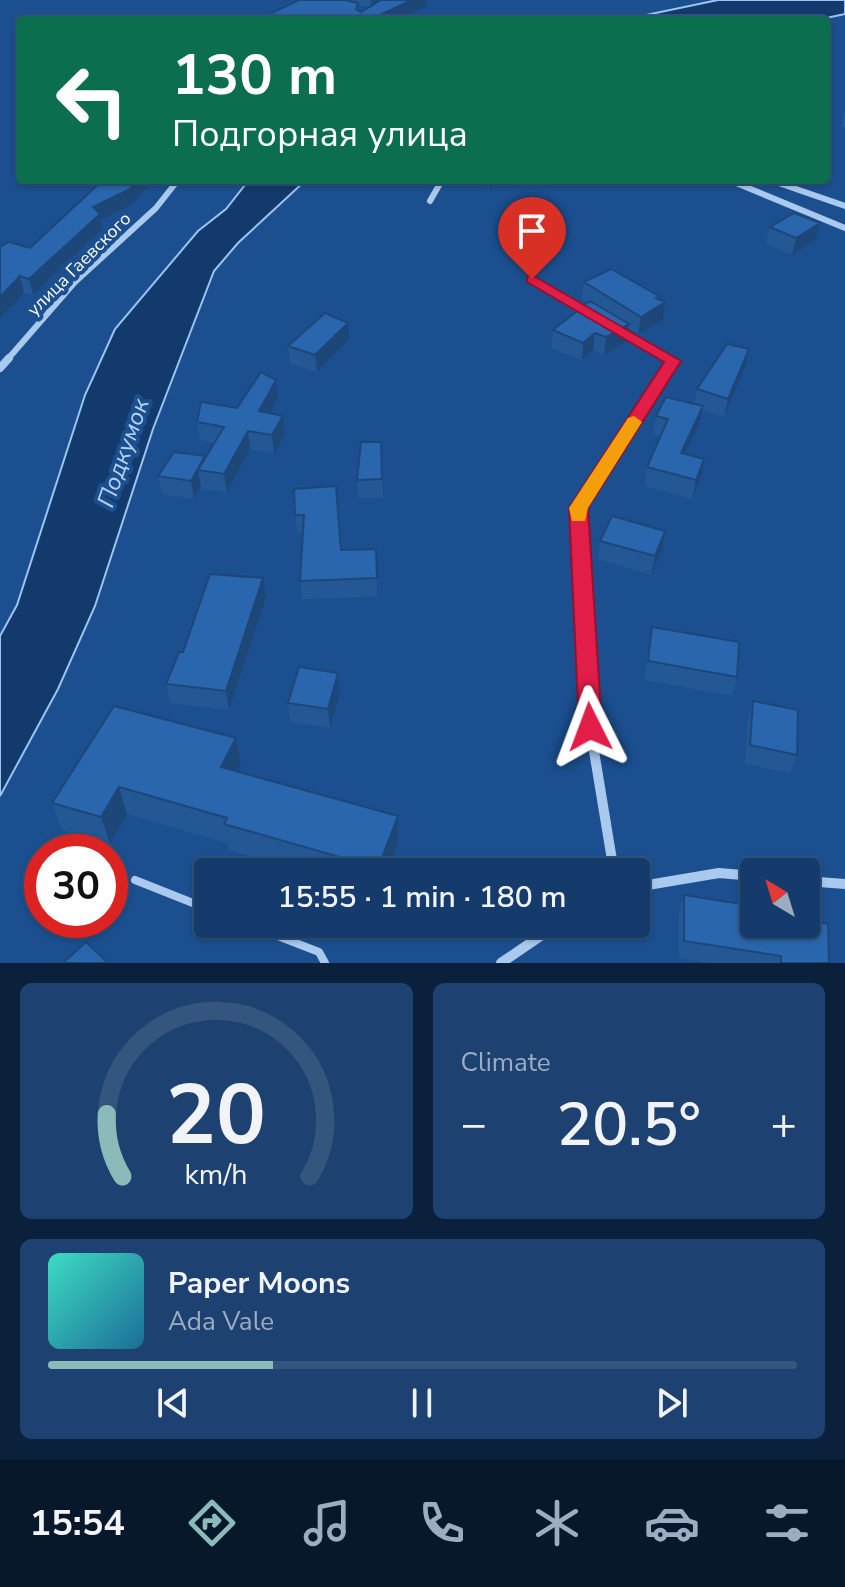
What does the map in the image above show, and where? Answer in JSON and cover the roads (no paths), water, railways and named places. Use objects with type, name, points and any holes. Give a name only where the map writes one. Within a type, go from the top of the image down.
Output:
[{"type":"street","name":"улица Гаевского","points":[[0,368],[75,282],[156,208],[175,184]]},
{"type":"street","points":[[430,201],[440,184]]},
{"type":"street","points":[[739,184],[845,228]]},
{"type":"street","points":[[782,184],[845,206]]},
{"type":"street","points":[[532,279],[596,316]]},
{"type":"street","points":[[609,324],[673,361],[578,508],[590,727],[612,858]]},
{"type":"street","points":[[650,885],[719,873],[740,875]]},
{"type":"street","points":[[820,882],[845,884]]},
{"type":"street","points":[[501,963],[534,938]]},
{"type":"lane","points":[[135,880],[194,903]]},
{"type":"lane","points":[[283,938],[319,952],[325,963]]},
{"type":"water","points":[[718,0],[845,0],[845,14],[830,17],[641,16]]},
{"type":"water","name":"Подкумок","points":[[246,184],[302,184],[238,243],[214,271],[153,429],[95,606],[58,689],[0,796],[0,636],[17,605],[85,395],[115,329],[198,231],[226,209]]}]
